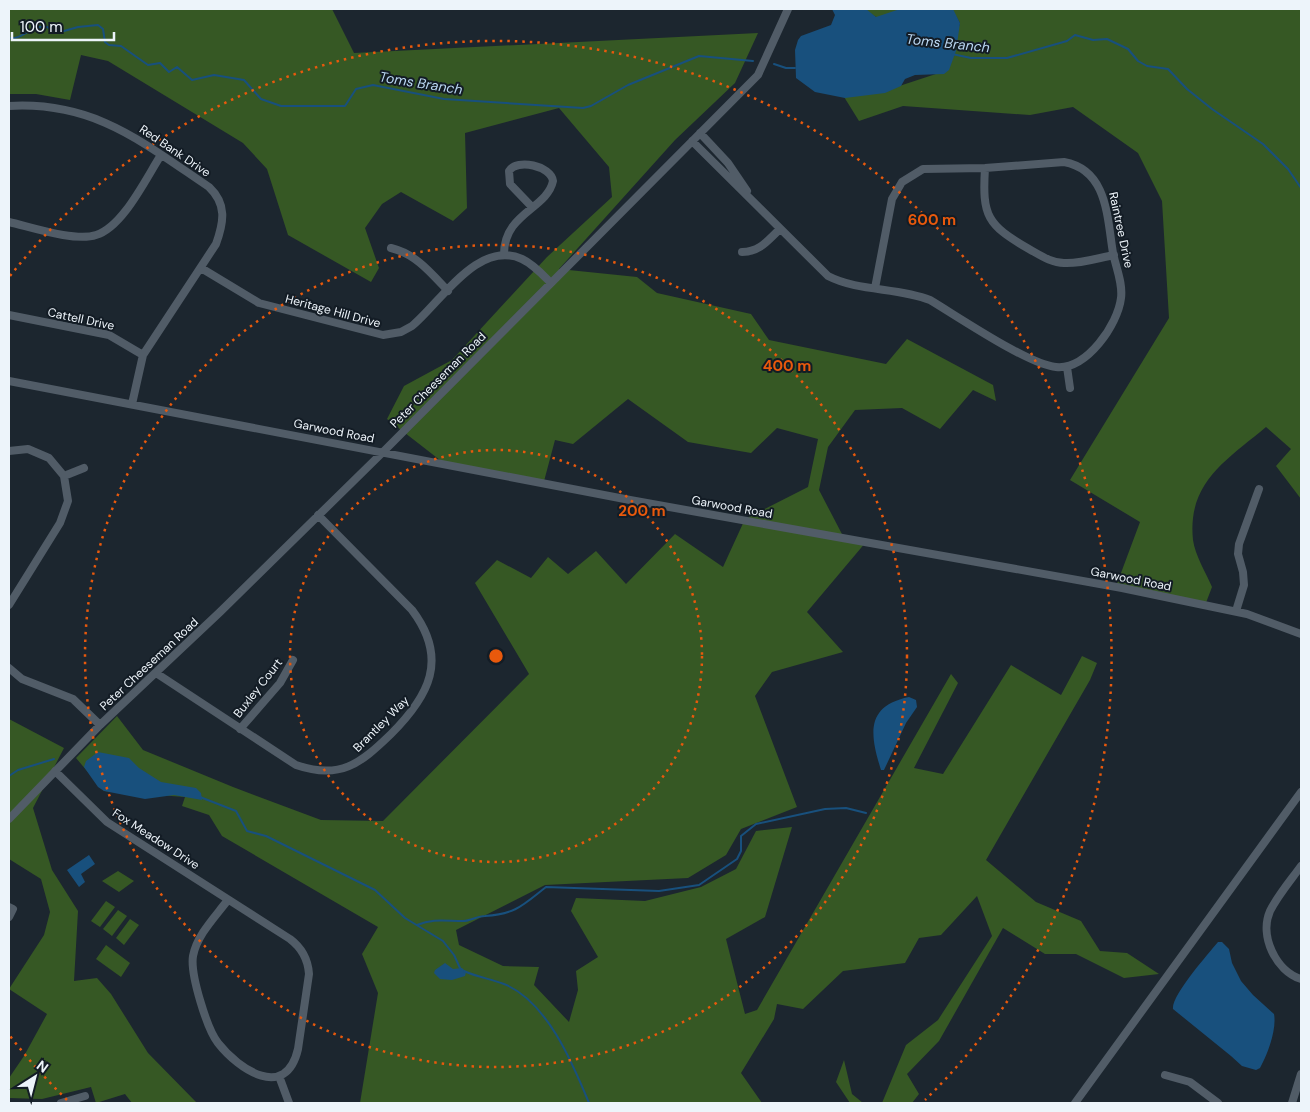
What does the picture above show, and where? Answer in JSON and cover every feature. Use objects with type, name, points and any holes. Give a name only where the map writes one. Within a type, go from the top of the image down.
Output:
[{"type":"street","name":"Peter Cheeseman Road","points":[[9,819],[100,725],[383,452],[758,75],[788,9]]},
{"type":"street","name":"Red Bank Drive","points":[[9,106],[51,106],[85,114],[124,131],[209,187],[220,200],[224,213],[222,228],[216,244],[143,355],[132,404]]},
{"type":"street","points":[[700,133],[728,163],[760,209]]},
{"type":"street","points":[[692,141],[828,276],[845,282],[930,300],[1036,361],[1049,366],[1067,367],[1070,388]]},
{"type":"street","points":[[9,222],[79,236],[96,235],[118,221],[161,155]]},
{"type":"street","name":"Raintree Drive","points":[[875,288],[894,193],[902,182],[917,171],[930,168],[985,168],[1064,162],[1076,165],[1088,172],[1097,182],[1103,195],[1121,288],[1118,310],[1092,352],[1077,364],[1067,367]]},
{"type":"street","points":[[532,207],[510,184],[509,172],[514,165],[546,170],[553,178],[549,191],[509,232],[504,254],[527,261],[552,283]]},
{"type":"street","points":[[985,168],[984,196],[988,215],[996,227],[1007,236],[1055,262],[1074,263],[1114,255]]},
{"type":"street","points":[[742,252],[760,248],[780,229]]},
{"type":"street","points":[[391,248],[407,253],[417,259],[448,291]]},
{"type":"street","name":"Heritage Hill Drive","points":[[201,268],[259,302],[379,335],[398,333],[412,326],[478,263],[490,256],[504,254]]},
{"type":"street","name":"Cattell Drive","points":[[9,315],[110,335],[143,355]]},
{"type":"street","name":"Garwood Road","points":[[9,381],[630,500],[978,562],[1236,611],[1270,621],[1301,634]]},
{"type":"street","points":[[9,451],[28,449],[43,454],[55,463],[64,476],[68,495],[65,511],[9,605]]},
{"type":"street","points":[[64,476],[84,468]]},
{"type":"street","points":[[1236,611],[1244,585],[1238,554],[1239,544],[1259,489]]},
{"type":"street","name":"Brantley Way","points":[[156,673],[296,765],[321,771],[341,769],[360,762],[370,754],[414,710],[427,686],[431,666],[431,653],[420,622],[412,610],[318,515]]},
{"type":"street","name":"Buxley Court","points":[[240,729],[275,689],[293,660]]},
{"type":"street","points":[[9,668],[27,682],[74,699],[100,725]]},
{"type":"street","name":"Fox Meadow Drive","points":[[55,771],[107,822],[183,869],[227,900],[295,943],[307,963],[308,981],[297,1055],[292,1065],[279,1076]]},
{"type":"street","points":[[1075,1103],[1301,792]]},
{"type":"street","points":[[1301,866],[1269,913],[1267,930],[1276,960],[1285,971],[1301,979]]},
{"type":"street","points":[[227,900],[200,939],[193,957],[194,972],[209,1025],[220,1046],[246,1070],[263,1078],[279,1076],[289,1103]]},
{"type":"street","points":[[9,906],[13,909],[9,917]]},
{"type":"street","points":[[1292,1103],[1301,1074]]},
{"type":"street","points":[[1165,1076],[1190,1082],[1218,1103]]},
{"type":"street","points":[[61,1103],[80,1099]]},
{"type":"green space","points":[[9,9],[332,9],[354,53],[758,33],[735,83],[675,140],[559,269],[637,277],[657,293],[751,314],[769,340],[886,364],[907,339],[993,385],[996,401],[973,390],[940,429],[902,408],[855,410],[828,447],[819,490],[843,536],[866,542],[807,612],[843,652],[772,672],[755,696],[797,807],[741,829],[726,855],[688,878],[545,885],[456,930],[459,945],[503,966],[539,967],[534,985],[569,1022],[578,990],[576,971],[598,957],[571,911],[576,898],[645,901],[701,887],[736,869],[756,831],[792,827],[765,917],[726,939],[745,1014],[757,1010],[951,674],[958,683],[914,768],[943,774],[1011,665],[1061,695],[1082,656],[1097,663],[1090,680],[986,860],[1036,902],[1081,921],[1100,951],[1127,953],[1159,974],[1124,978],[1076,954],[1045,954],[1003,928],[939,1041],[907,1074],[919,1094],[912,1103],[882,1103],[906,1045],[938,1020],[992,936],[977,896],[941,935],[919,938],[905,963],[843,971],[803,1009],[777,1004],[774,1019],[741,1073],[762,1103],[360,1103],[378,993],[362,954],[378,927],[222,836],[209,815],[182,806],[185,797],[104,791],[76,758],[117,716],[143,750],[233,787],[321,820],[383,821],[529,674],[475,583],[497,560],[531,578],[548,557],[568,574],[596,551],[626,584],[675,534],[723,567],[745,519],[808,487],[818,439],[777,428],[751,453],[688,442],[628,399],[573,444],[555,440],[543,485],[445,464],[387,419],[404,386],[452,360],[547,257],[612,197],[609,167],[559,108],[465,133],[467,208],[453,221],[401,192],[382,204],[365,228],[379,268],[371,282],[288,235],[267,169],[243,143],[108,61],[81,55],[70,100],[36,94],[9,94]]},
{"type":"green space","points":[[866,9],[937,9],[881,20]]},
{"type":"green space","points":[[952,9],[1301,9],[1301,499],[1276,466],[1291,449],[1266,427],[1237,450],[1213,474],[1203,487],[1196,503],[1193,520],[1194,546],[1212,587],[1204,608],[1115,589],[1140,522],[1070,480],[1169,318],[1162,201],[1138,153],[1073,107],[1030,115],[903,106],[859,121],[841,92],[878,93],[948,70],[960,23]]},
{"type":"green space","points":[[9,719],[64,748],[33,808],[52,870],[78,911],[74,981],[97,978],[111,994],[148,1053],[197,1103],[132,1103],[125,1094],[96,1103],[91,1087],[42,1099],[9,1098],[9,1078],[24,1056],[47,1014],[9,989],[44,935],[50,912],[41,879],[9,859]]},
{"type":"green space","points":[[118,871],[134,881],[119,892],[102,881]]},
{"type":"green space","points":[[106,901],[115,907],[100,927],[91,921]]},
{"type":"green space","points":[[118,910],[127,916],[112,936],[103,929]]},
{"type":"green space","points":[[130,919],[139,925],[124,945],[116,938]]},
{"type":"green space","points":[[106,945],[130,963],[121,977],[96,959]]},
{"type":"green space","points":[[844,1060],[852,1094],[863,1103],[850,1103],[836,1082]]},
{"type":"water","points":[[832,9],[866,9],[876,17],[900,9],[953,9],[960,23],[956,51],[949,70],[944,74],[915,75],[905,79],[901,86],[885,93],[845,98],[815,92],[796,78],[795,50],[801,36],[831,25],[835,15]]},
{"type":"water","points":[[909,697],[916,700],[917,707],[906,723],[884,770],[881,770],[873,734],[874,724],[878,715],[885,707],[895,701]]},
{"type":"water","points":[[98,752],[129,758],[139,768],[161,782],[196,788],[201,793],[202,800],[174,795],[145,799],[104,791],[98,787],[84,767],[86,761]]},
{"type":"water","points":[[89,855],[95,864],[81,874],[85,882],[79,887],[67,870]]},
{"type":"water","points":[[1218,942],[1222,942],[1229,949],[1232,963],[1241,981],[1274,1014],[1275,1020],[1271,1042],[1260,1068],[1256,1070],[1242,1066],[1173,1009],[1174,1003],[1184,985]]},
{"type":"water","points":[[445,963],[453,969],[462,968],[466,972],[465,976],[452,980],[440,979],[434,973],[435,970]]},
{"type":"waterway","name":"Toms Branch","points":[[9,38],[19,37],[42,27],[47,27],[57,33],[78,27],[98,25],[103,29],[105,42],[109,45],[121,46],[148,65],[160,63],[169,72],[177,67],[192,80],[214,75],[244,80],[261,99],[281,106],[345,106],[356,89],[373,85],[444,99],[583,108],[591,106],[628,85],[699,56],[753,61]]},
{"type":"waterway","name":"Toms Branch","points":[[952,54],[971,58],[1007,58],[1067,41],[1075,35],[1093,40],[1107,39],[1128,49],[1138,61],[1147,66],[1168,69],[1187,89],[1212,109],[1263,144],[1288,169],[1301,188]]},
{"type":"waterway","name":"Toms Branch","points":[[774,64],[786,68],[795,68]]},
{"type":"waterway","points":[[9,776],[18,770],[54,759]]},
{"type":"waterway","points":[[200,797],[236,811],[247,831],[266,836],[375,890],[405,918],[443,941],[454,955],[460,968]]},
{"type":"waterway","points":[[417,925],[434,921],[466,921],[512,911],[546,887],[659,891],[699,885],[737,859],[741,851],[741,836],[756,824],[825,809],[846,808],[866,813]]},
{"type":"waterway","points":[[464,971],[504,984],[519,992],[533,1004],[557,1035],[589,1103]]}]
